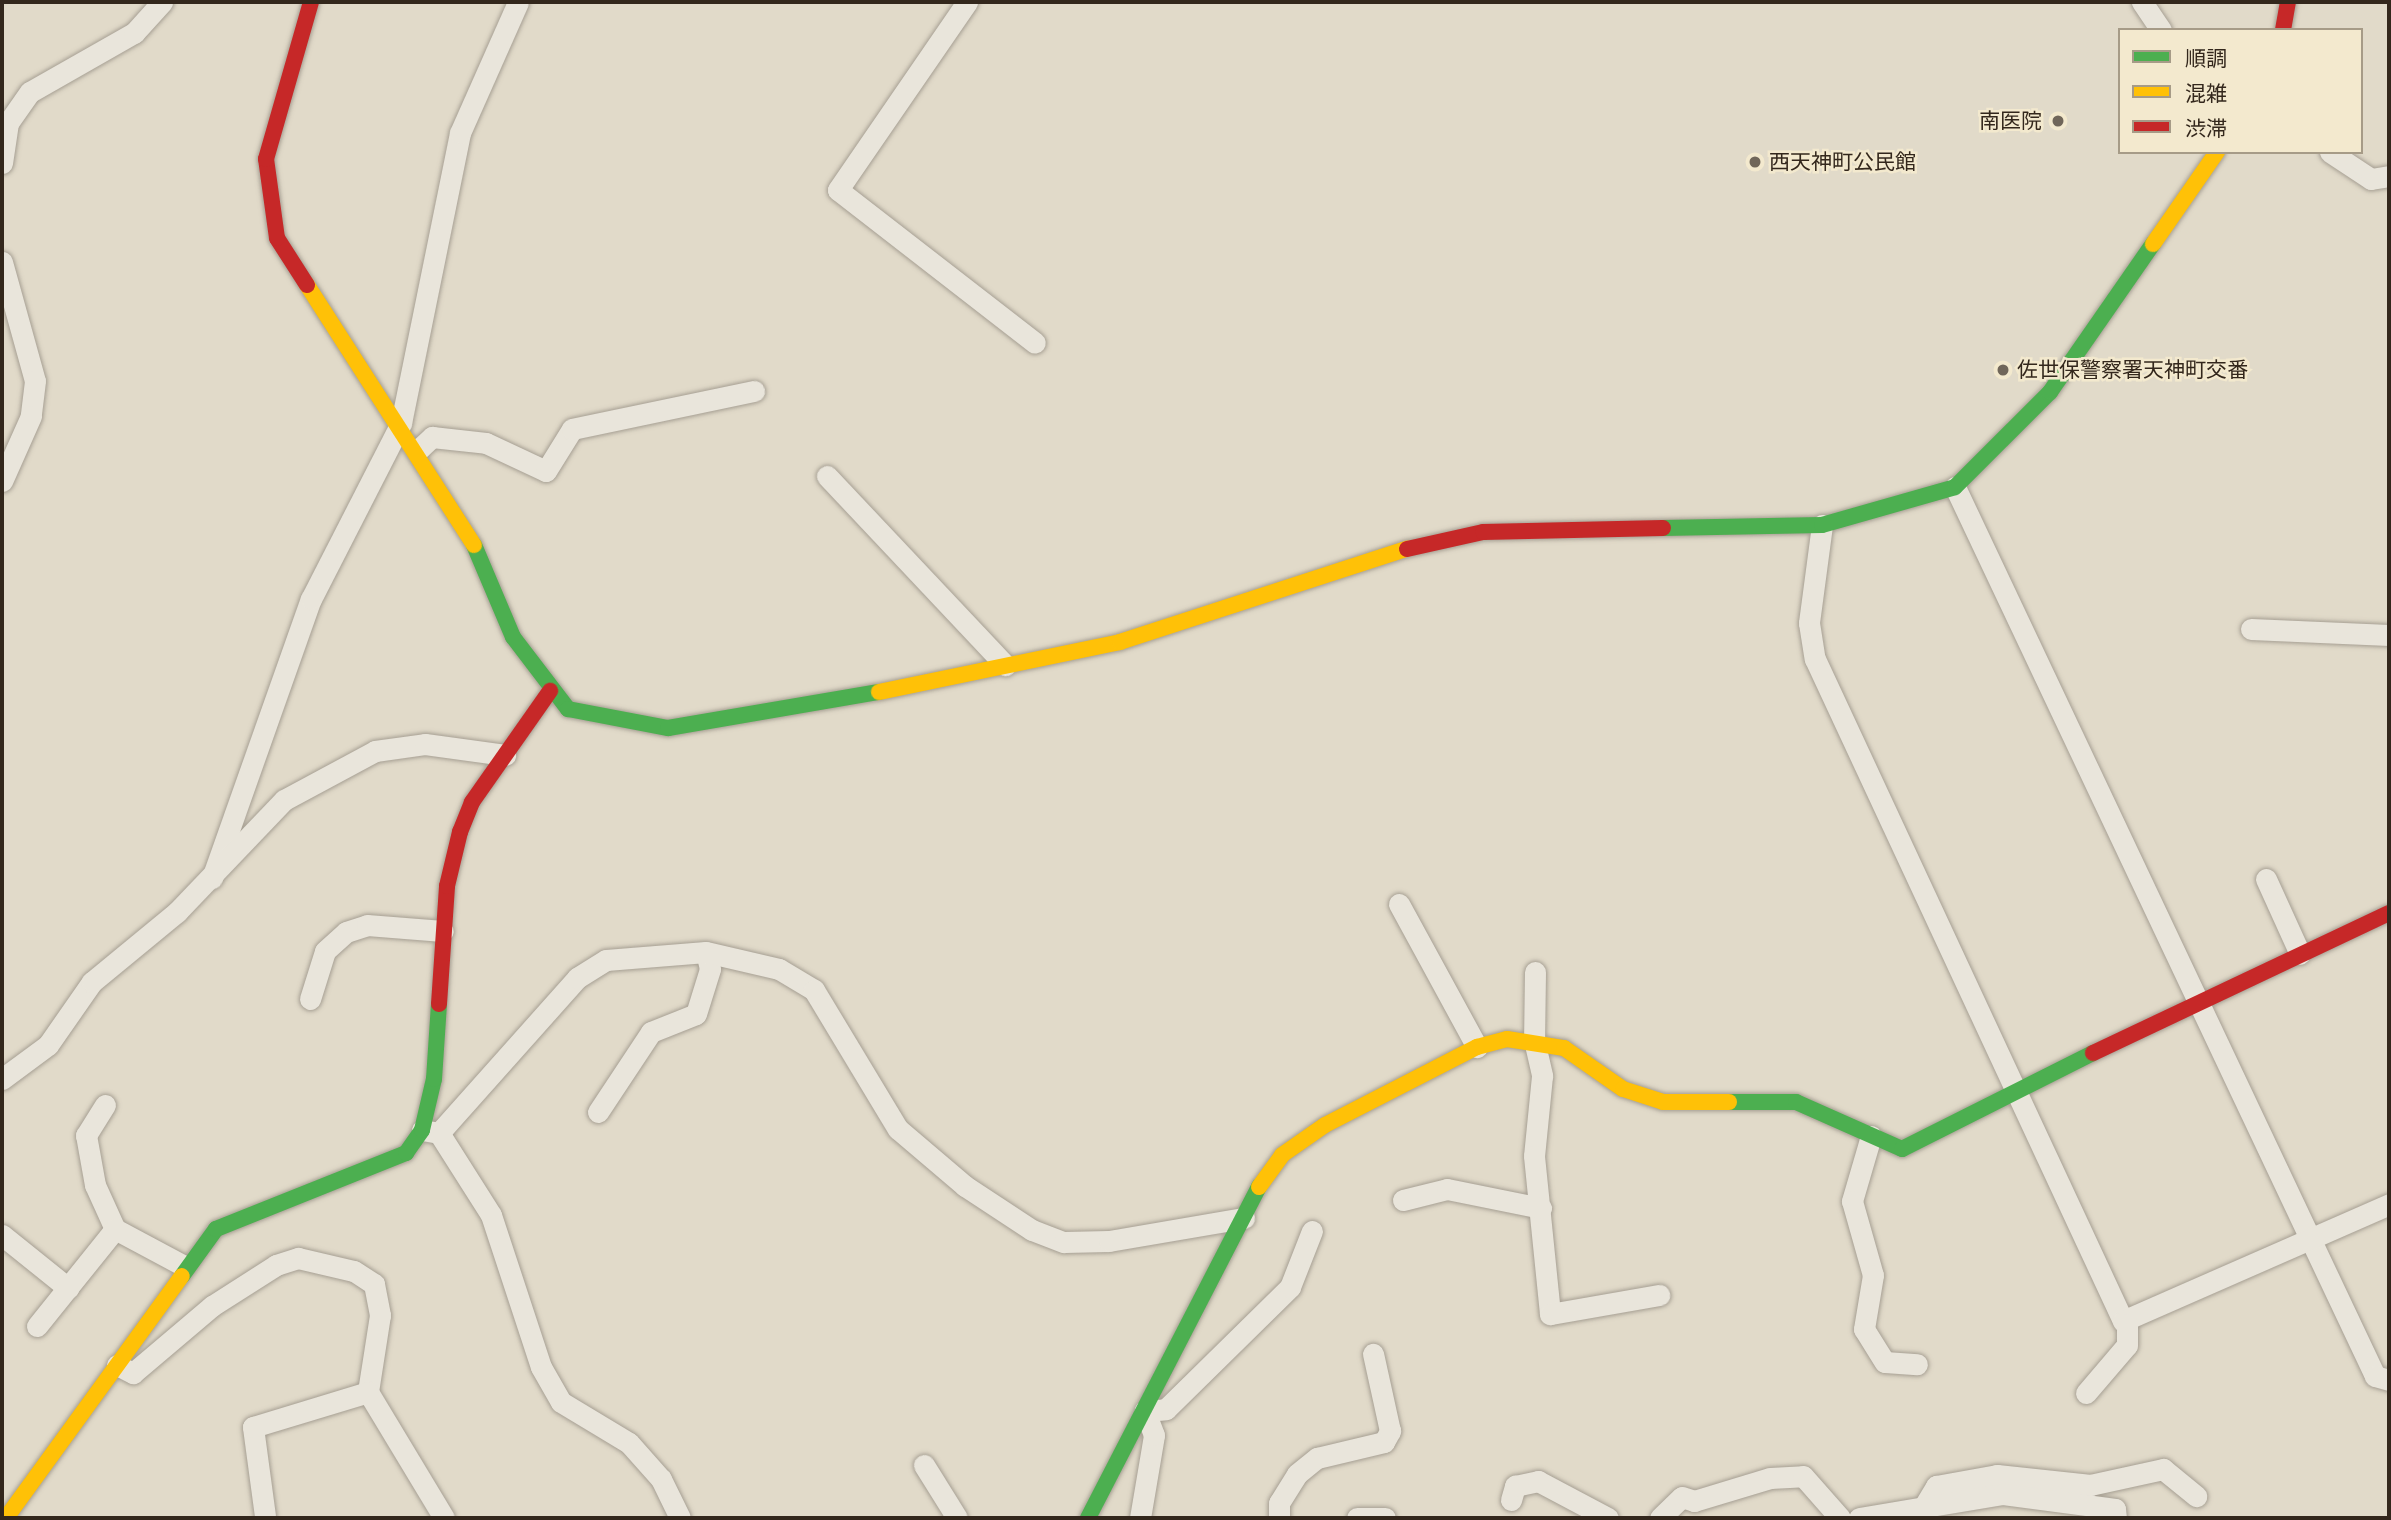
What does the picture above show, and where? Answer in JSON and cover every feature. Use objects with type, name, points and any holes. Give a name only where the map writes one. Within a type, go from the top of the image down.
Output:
[{"type":"street","points":[[2,163],[8,123],[30,92],[135,33],[162,2]]},
{"type":"street","points":[[312,2],[266,159],[267,199],[277,238],[401,422],[416,451],[471,538],[513,637],[550,691],[568,709],[668,728],[756,717],[1146,634],[1437,540],[1559,529],[1822,525],[1871,517],[1955,487],[1990,458],[2050,392],[2216,154]]},
{"type":"street","points":[[212,878],[311,599],[401,422],[460,133],[518,2]]},
{"type":"street","points":[[967,2],[838,190],[1035,343]]},
{"type":"street","points":[[2142,2],[2160,28]]},
{"type":"street","points":[[2283,28],[2288,2]]},
{"type":"street","points":[[2333,154],[2371,179],[2389,176]]},
{"type":"street","points":[[2,262],[35,381],[32,416],[2,481]]},
{"type":"street","points":[[416,451],[432,437],[486,443],[546,471],[572,429],[754,391]]},
{"type":"street","points":[[827,476],[1005,666]]},
{"type":"street","points":[[1955,487],[2375,1376],[2389,1380]]},
{"type":"street","points":[[1822,525],[1809,623],[1815,659],[2127,1324],[2127,1345],[2086,1393]]},
{"type":"street","points":[[2252,629],[2389,635]]},
{"type":"street","points":[[550,691],[505,755],[460,832],[443,931],[430,1131],[491,1215],[541,1367],[561,1402],[629,1443],[662,1479],[680,1518]]},
{"type":"street","points":[[2,1079],[48,1045],[92,982],[212,878],[284,800],[375,751],[425,744],[505,755]]},
{"type":"street","points":[[2266,879],[2300,954]]},
{"type":"street","points":[[1399,904],[1476,1047]]},
{"type":"street","points":[[1088,1518],[1244,1218],[1282,1155],[1325,1125],[1476,1047],[1534,1040],[1564,1048],[1623,1089],[1663,1102],[1796,1101],[1902,1149],[2018,1093],[2198,1000],[2389,913]]},
{"type":"street","points":[[310,999],[325,951],[346,932],[367,925],[443,931]]},
{"type":"street","points":[[6,1518],[117,1365],[184,1266],[226,1224],[370,1170],[405,1153],[430,1131],[577,978],[606,960],[706,952],[779,969],[814,990],[898,1129],[965,1186],[1032,1230],[1064,1242],[1109,1241],[1244,1218]]},
{"type":"street","points":[[598,1112],[652,1032],[696,1014],[710,969],[706,952]]},
{"type":"street","points":[[1535,972],[1534,1040],[1542,1076],[1534,1140],[1550,1314],[1659,1295]]},
{"type":"street","points":[[105,1105],[86,1135],[95,1185],[115,1228],[184,1266]]},
{"type":"street","points":[[1871,1136],[1852,1201],[1873,1275],[1864,1329],[1885,1362],[1917,1364]]},
{"type":"street","points":[[1403,1200],[1447,1188],[1541,1208]]},
{"type":"street","points":[[2127,1324],[2389,1204]]},
{"type":"street","points":[[37,1326],[115,1228]]},
{"type":"street","points":[[1145,1411],[1166,1409],[1290,1286],[1312,1231]]},
{"type":"street","points":[[2,1235],[68,1288]]},
{"type":"street","points":[[117,1365],[133,1373],[212,1306],[298,1258],[354,1270],[374,1284],[380,1326],[368,1392],[444,1518]]},
{"type":"street","points":[[1279,1518],[1279,1503],[1297,1474],[1318,1458],[1384,1442],[1390,1431],[1374,1354]]},
{"type":"street","points":[[265,1516],[253,1427],[368,1392]]},
{"type":"street","points":[[1140,1518],[1154,1435],[1145,1411]]},
{"type":"street","points":[[924,1465],[957,1518]]},
{"type":"street","points":[[1923,1508],[1936,1486],[1997,1475],[2090,1485],[2163,1469],[2196,1496]]},
{"type":"street","points":[[1660,1518],[1682,1497],[1694,1501],[1770,1478],[1803,1476],[1840,1518]]},
{"type":"street","points":[[1511,1500],[1515,1486],[1538,1481],[1608,1518]]},
{"type":"street","points":[[1859,1518],[2003,1494],[2115,1509],[2116,1518]]},
{"type":"street","points":[[1357,1518],[1385,1518]]},
{"type":"traffic: fast","points":[[1663,528],[1822,525],[1955,487],[2050,392],[2153,244]]},
{"type":"traffic: fast","points":[[474,545],[513,637],[568,709],[668,728],[879,692]]},
{"type":"traffic: fast","points":[[182,1276],[216,1229],[406,1153],[422,1130],[434,1079],[439,1004]]},
{"type":"traffic: fast","points":[[1729,1102],[1796,1102],[1902,1149],[2093,1053]]},
{"type":"traffic: fast","points":[[1088,1518],[1259,1187]]},
{"type":"traffic: slow","points":[[2153,244],[2216,154]]},
{"type":"traffic: slow","points":[[307,285],[474,545]]},
{"type":"traffic: slow","points":[[879,692],[1120,642],[1407,549]]},
{"type":"traffic: slow","points":[[1259,1187],[1282,1155],[1325,1125],[1477,1047],[1507,1039],[1564,1048],[1623,1089],[1663,1102],[1729,1102]]},
{"type":"traffic: slow","points":[[6,1518],[182,1276]]},
{"type":"traffic: jam","points":[[307,285],[277,238],[266,159],[311,2]]},
{"type":"traffic: jam","points":[[2283,28],[2288,2]]},
{"type":"traffic: jam","points":[[1407,549],[1483,532],[1663,528]]},
{"type":"traffic: jam","points":[[439,1004],[447,886],[460,832],[472,802],[550,691]]},
{"type":"traffic: jam","points":[[2093,1053],[2389,913]]},
{"type":"place","name":"南医院","points":[[2058,121]]},
{"type":"place","name":"西天神町公民館","points":[[1755,162]]},
{"type":"place","name":"佐世保警察署天神町交番","points":[[2003,370]]}]
